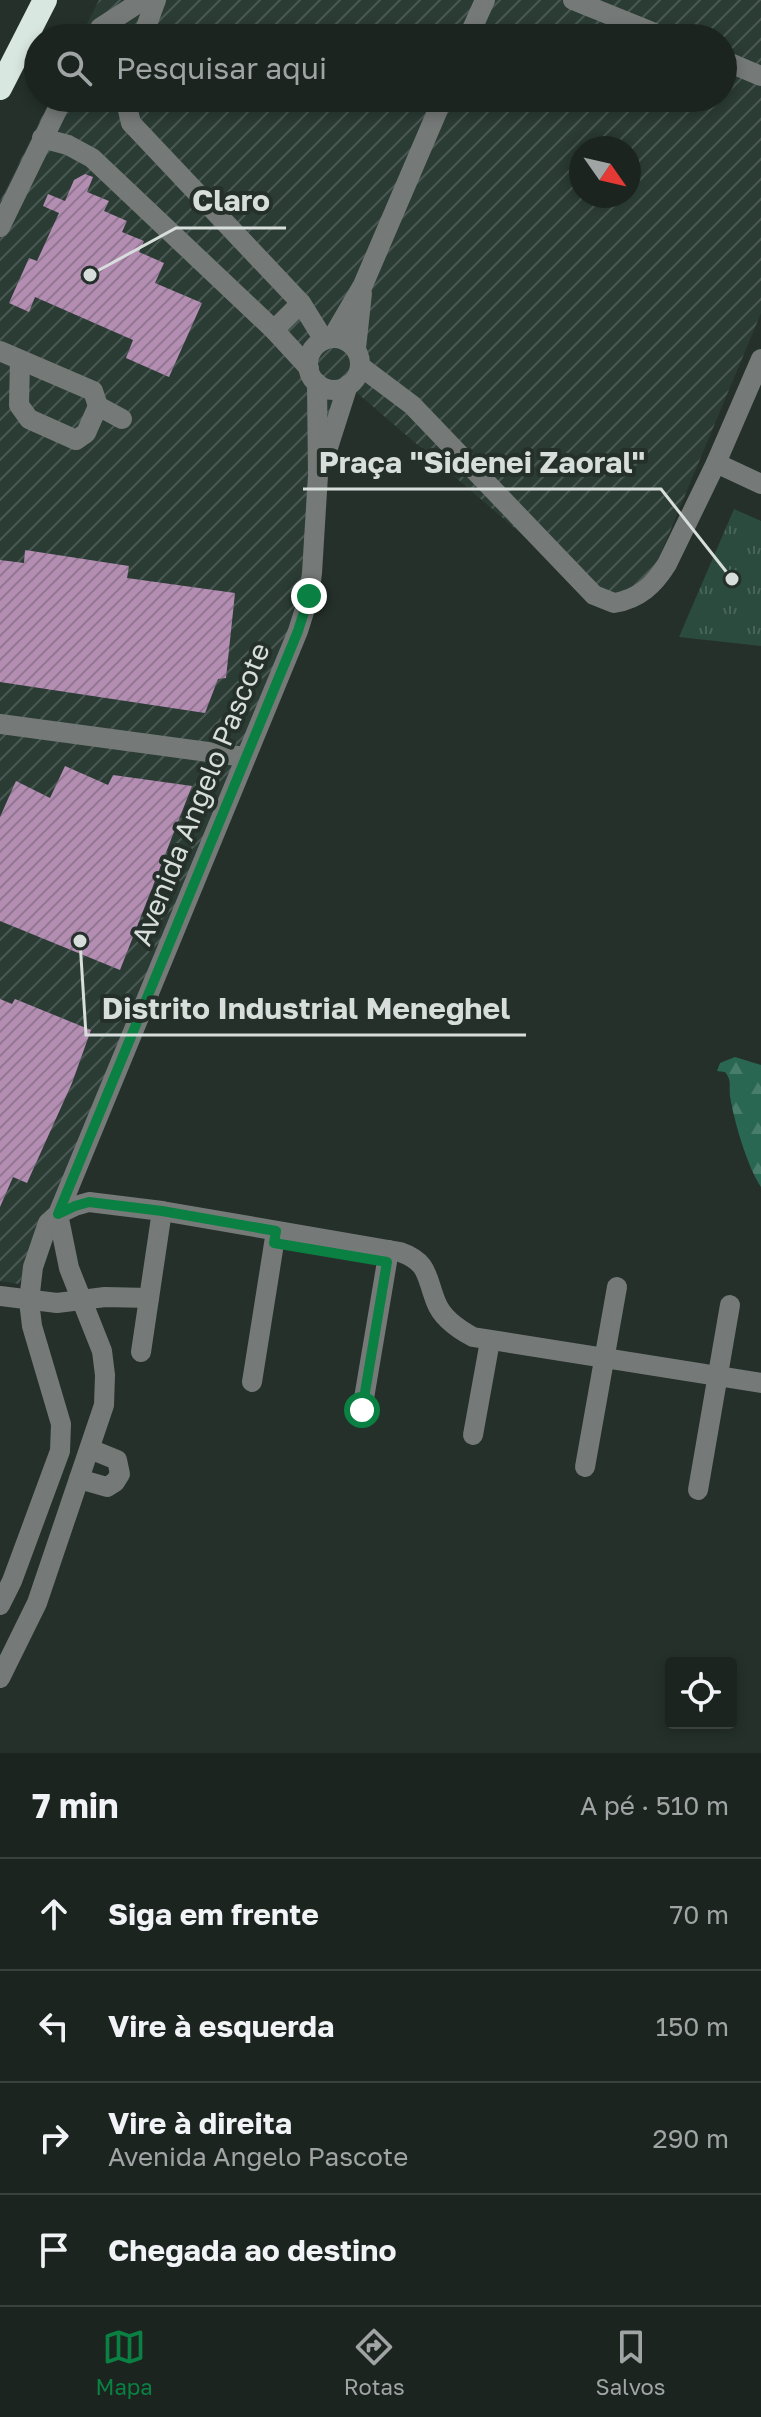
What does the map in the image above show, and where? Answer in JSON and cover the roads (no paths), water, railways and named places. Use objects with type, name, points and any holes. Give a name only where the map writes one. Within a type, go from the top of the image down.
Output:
[{"type":"highway","points":[[0,66],[29,0]]},
{"type":"highway","points":[[33,24],[45,0]]},
{"type":"highway","points":[[0,88],[24,41]]},
{"type":"street","points":[[101,24],[113,0]]},
{"type":"street","points":[[110,24],[143,0]]},
{"type":"street","points":[[147,24],[156,0]]},
{"type":"street","points":[[474,24],[485,0]]},
{"type":"street","points":[[573,0],[632,24]]},
{"type":"street","points":[[737,66],[761,76]]},
{"type":"street","points":[[0,227],[56,112]]},
{"type":"street","points":[[128,112],[131,123],[301,303],[328,339],[349,342],[358,357],[412,405],[594,595],[614,603],[638,596],[657,579],[667,564],[716,463],[761,359]]},
{"type":"street","points":[[313,376],[309,357],[315,347],[328,339],[363,285],[437,112]]},
{"type":"street","points":[[42,138],[68,145],[92,158],[274,330],[313,376],[332,390],[348,385],[357,377],[363,285]]},
{"type":"street","points":[[274,330],[301,303]]},
{"type":"street","points":[[0,351],[93,391],[98,406],[86,433],[76,440],[29,419],[19,405],[20,360]]},
{"type":"street","name":"Avenida Angelo Pascote","points":[[0,1605],[12,1581],[61,1444],[61,1424],[32,1326],[29,1301],[33,1267],[48,1223],[58,1214],[298,631],[309,596],[318,475],[313,376]]},
{"type":"street","name":"Avenida Angelo Pascote","points":[[318,475],[348,385]]},
{"type":"street","points":[[98,406],[122,419]]},
{"type":"street","points":[[716,463],[761,484]]},
{"type":"street","points":[[3,730],[245,757]]},
{"type":"street","points":[[0,1678],[37,1603],[104,1405],[102,1351],[67,1259],[58,1214],[75,1206],[89,1202],[388,1256],[408,1255],[423,1266],[436,1303],[455,1326],[488,1347],[716,1383],[761,1396]]},
{"type":"street","points":[[141,1352],[161,1217]]},
{"type":"street","points":[[252,1382],[275,1237]]},
{"type":"street","points":[[362,1410],[388,1256]]},
{"type":"street","points":[[585,1467],[617,1287]]},
{"type":"street","points":[[0,1296],[57,1303],[116,1297],[149,1298]]},
{"type":"street","points":[[698,1490],[730,1305]]},
{"type":"street","points":[[473,1435],[488,1347]]},
{"type":"street","points":[[716,1383],[761,1383]]},
{"type":"street","points":[[79,1479],[107,1487],[120,1474],[117,1460],[90,1449]]},
{"type":"place","name":"Claro","points":[[90,275]]},
{"type":"place","name":"Praça \"Sidenei Zaoral\"","points":[[732,579]]},
{"type":"place","name":"Distrito Industrial Meneghel","points":[[80,941]]}]
